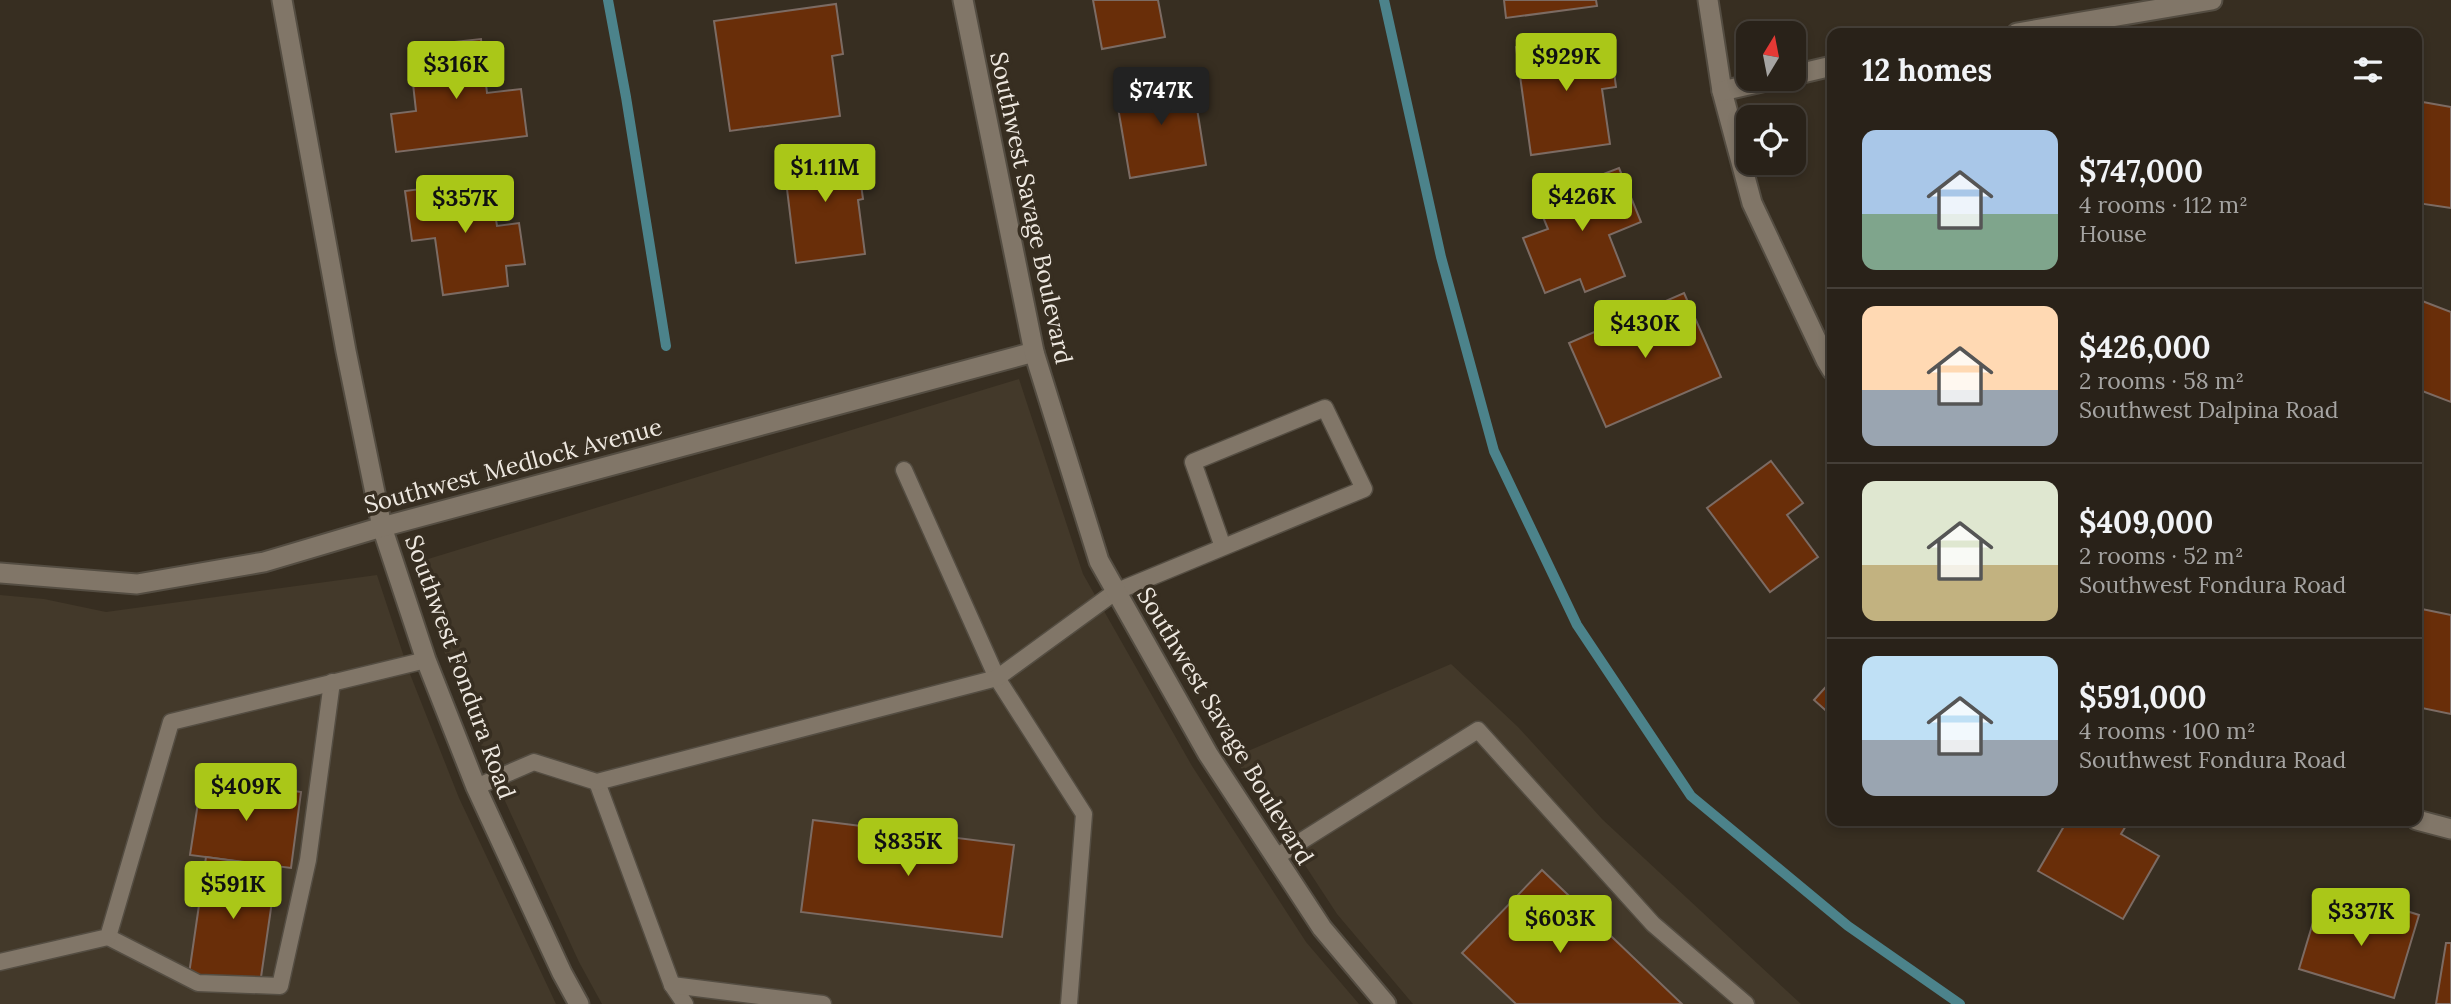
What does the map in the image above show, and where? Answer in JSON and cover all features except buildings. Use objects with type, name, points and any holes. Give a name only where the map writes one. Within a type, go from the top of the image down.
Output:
[{"type":"street","name":"Southwest Fondura Road","points":[[282,0],[346,351],[382,527],[426,660],[476,787],[579,1004]]},
{"type":"street","name":"Southwest Savage Boulevard","points":[[963,0],[1034,352],[1099,561],[1208,754],[1322,928],[1386,1004]]},
{"type":"street","points":[[1708,0],[1722,91],[1752,203],[1827,362]]},
{"type":"street","points":[[2047,28],[2212,0]]},
{"type":"street","points":[[1806,72],[1827,67]]},
{"type":"street","points":[[1722,91],[1736,88]]},
{"type":"street","name":"Southwest Medlock Avenue","points":[[0,573],[137,584],[264,562],[382,527],[1034,352]]},
{"type":"street","points":[[2422,821],[2451,829]]},
{"type":"lane","points":[[476,787],[534,762],[597,782],[997,678],[1115,592],[1364,489],[1325,408],[1193,462],[1223,547]]},
{"type":"lane","points":[[904,470],[997,678],[1084,814],[1069,1004]]},
{"type":"lane","points":[[108,937],[171,722],[426,660]]},
{"type":"lane","points":[[0,962],[108,937],[198,983],[280,986],[309,860],[332,682]]},
{"type":"lane","points":[[1276,858],[1478,730],[1653,924],[1746,1004]]},
{"type":"lane","points":[[597,782],[672,985],[685,1004]]},
{"type":"lane","points":[[672,985],[822,1004]]},
{"type":"shaded area","points":[[1019,379],[1083,574],[1192,766],[1306,942],[1359,1004],[602,1004],[579,962],[494,777],[444,651],[415,563]]},
{"type":"shaded area","points":[[377,575],[408,669],[459,798],[556,1004],[0,1004],[0,595],[44,599],[106,612]]},
{"type":"shaded area","points":[[1451,664],[1518,727],[1603,820],[1801,1004],[1413,1004],[1337,914],[1234,757]]},
{"type":"waterway","points":[[608,0],[666,346]]},
{"type":"waterway","points":[[1384,0],[1441,257],[1494,451],[1577,625],[1691,796],[1848,926],[1960,1004]]}]
